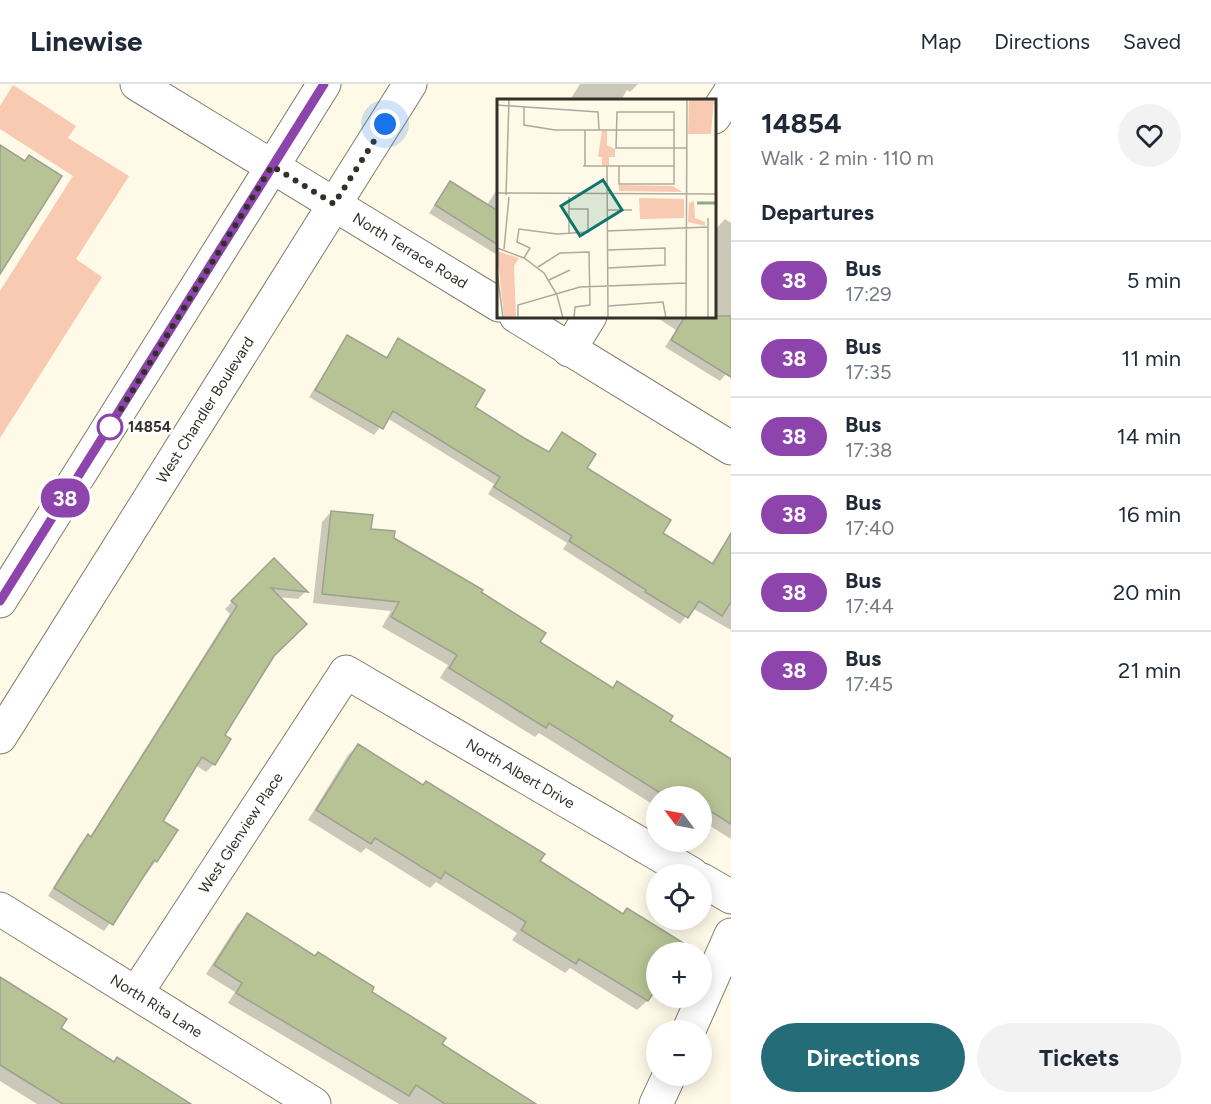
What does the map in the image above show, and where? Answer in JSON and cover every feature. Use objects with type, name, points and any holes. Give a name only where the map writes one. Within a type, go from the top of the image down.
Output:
[{"type":"street","name":"North Terrace Road","points":[[137,84],[225,140],[272,166],[497,304]]},
{"type":"street","points":[[0,601],[324,84]]},
{"type":"street","name":"West Chandler Boulevard","points":[[0,737],[410,84]]},
{"type":"street","points":[[716,114],[731,91]]},
{"type":"street","points":[[519,318],[731,448]]},
{"type":"street","points":[[569,350],[589,318]]},
{"type":"street","name":"North Albert Drive","points":[[346,672],[675,864]]},
{"type":"street","name":"West Glenview Place","points":[[137,993],[346,672]]},
{"type":"street","points":[[712,886],[731,897]]},
{"type":"street","name":"North Rita Lane","points":[[0,909],[314,1104]]},
{"type":"street","points":[[693,1020],[731,935]]},
{"type":"street","points":[[656,1104],[664,1086]]},
{"type":"shaded area","points":[[13,85],[76,126],[68,138],[129,176],[76,259],[102,277],[0,438],[0,291],[73,176],[0,129],[0,106]]},
{"type":"building","points":[[0,145],[25,161],[29,155],[62,176],[0,274]]},
{"type":"building","points":[[450,181],[497,210],[497,244],[435,205]]},
{"type":"building","points":[[731,316],[731,377],[671,340],[684,318]]},
{"type":"building","points":[[347,335],[387,358],[398,338],[485,390],[475,407],[549,452],[562,432],[596,454],[587,468],[671,520],[663,533],[713,564],[731,533],[731,602],[722,616],[699,601],[688,618],[645,592],[646,590],[569,541],[572,536],[494,487],[500,477],[393,411],[383,429],[315,390]]},
{"type":"building","points":[[331,511],[373,515],[371,529],[395,531],[394,538],[483,590],[481,592],[546,633],[540,642],[613,688],[617,681],[673,716],[670,721],[731,759],[731,824],[712,812],[712,786],[649,786],[549,723],[546,728],[449,668],[457,655],[391,617],[399,602],[322,594]]},
{"type":"building","points":[[274,558],[308,592],[271,588],[307,624],[274,656],[225,735],[231,739],[215,765],[202,757],[163,821],[178,830],[157,862],[154,860],[113,925],[54,888],[88,834],[91,837],[237,606],[231,601]]},
{"type":"building","points":[[358,744],[423,785],[426,781],[545,854],[540,861],[623,914],[627,908],[646,920],[646,930],[662,930],[682,942],[646,942],[646,1000],[579,959],[576,964],[521,930],[526,922],[445,872],[441,879],[375,838],[371,844],[316,810]]},
{"type":"building","points":[[247,913],[315,956],[318,952],[374,987],[372,992],[446,1038],[442,1044],[536,1104],[445,1104],[416,1085],[409,1096],[236,993],[242,983],[214,965]]},
{"type":"building","points":[[0,977],[67,1019],[61,1028],[114,1062],[117,1057],[191,1104],[63,1104],[0,1065]]},
{"type":"bus line","name":"38","points":[[0,601],[324,84]]},
{"type":"place","name":"14854","points":[[110,427]]},
{"type":"route","points":[[110,427],[272,166],[334,204],[385,124]]}]
